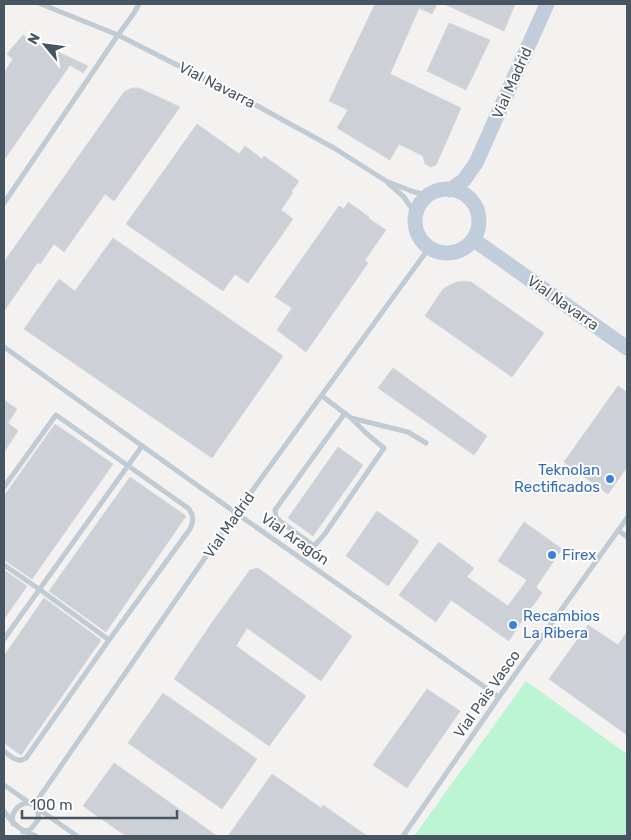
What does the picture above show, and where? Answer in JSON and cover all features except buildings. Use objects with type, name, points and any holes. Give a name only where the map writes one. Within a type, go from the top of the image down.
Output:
[{"type":"street","name":"Vial Madrid","points":[[450,190],[464,180],[476,163],[547,4]]},
{"type":"street","name":"Vial Madrid","points":[[473,204],[476,163]]},
{"type":"street","points":[[450,190],[460,192],[470,199],[476,208],[479,218],[478,230],[474,240],[464,248],[453,253],[441,253],[429,248],[420,239],[416,228],[416,215],[420,205],[429,194],[450,190]]},
{"type":"street","name":"Vial Navarra","points":[[474,240],[627,348]]},
{"type":"lane","name":"Vial Navarra","points":[[41,4],[118,36],[252,103],[334,148],[386,181],[404,197],[416,215]]},
{"type":"lane","points":[[4,202],[139,4]]},
{"type":"lane","name":"Vial Navarra","points":[[386,181],[414,192],[429,194]]},
{"type":"lane","name":"Vial Madrid","points":[[32,804],[236,513],[429,248]]},
{"type":"lane","name":"Vial Aragón","points":[[4,347],[236,513],[499,697]]},
{"type":"lane","points":[[322,396],[345,413],[351,418],[384,448],[324,535],[314,546],[280,521],[276,517],[275,510],[345,413]]},
{"type":"lane","points":[[4,487],[56,415],[188,508],[192,514],[193,522],[190,529],[26,758],[18,760],[4,751]]},
{"type":"lane","points":[[351,418],[408,432],[426,443]]},
{"type":"lane","points":[[4,639],[142,446]]},
{"type":"lane","name":"Vial Pais Vasco","points":[[403,836],[499,697],[627,518]]},
{"type":"lane","points":[[618,530],[627,537]]},
{"type":"lane","points":[[4,566],[109,640]]},
{"type":"lane","points":[[4,785],[77,836]]},
{"type":"lane","points":[[14,824],[12,818],[18,807],[23,803],[32,804],[38,812],[38,820],[31,829],[22,832]]},
{"type":"lane","points":[[4,811],[22,832],[36,836]]},
{"type":"green space","points":[[526,681],[627,754],[627,836],[414,836]]},
{"type":"place","name":"Teknolan Rectificados","points":[[610,479]]},
{"type":"place","name":"Firex","points":[[552,555]]},
{"type":"place","name":"Recambios La Ribera","points":[[513,625]]}]
